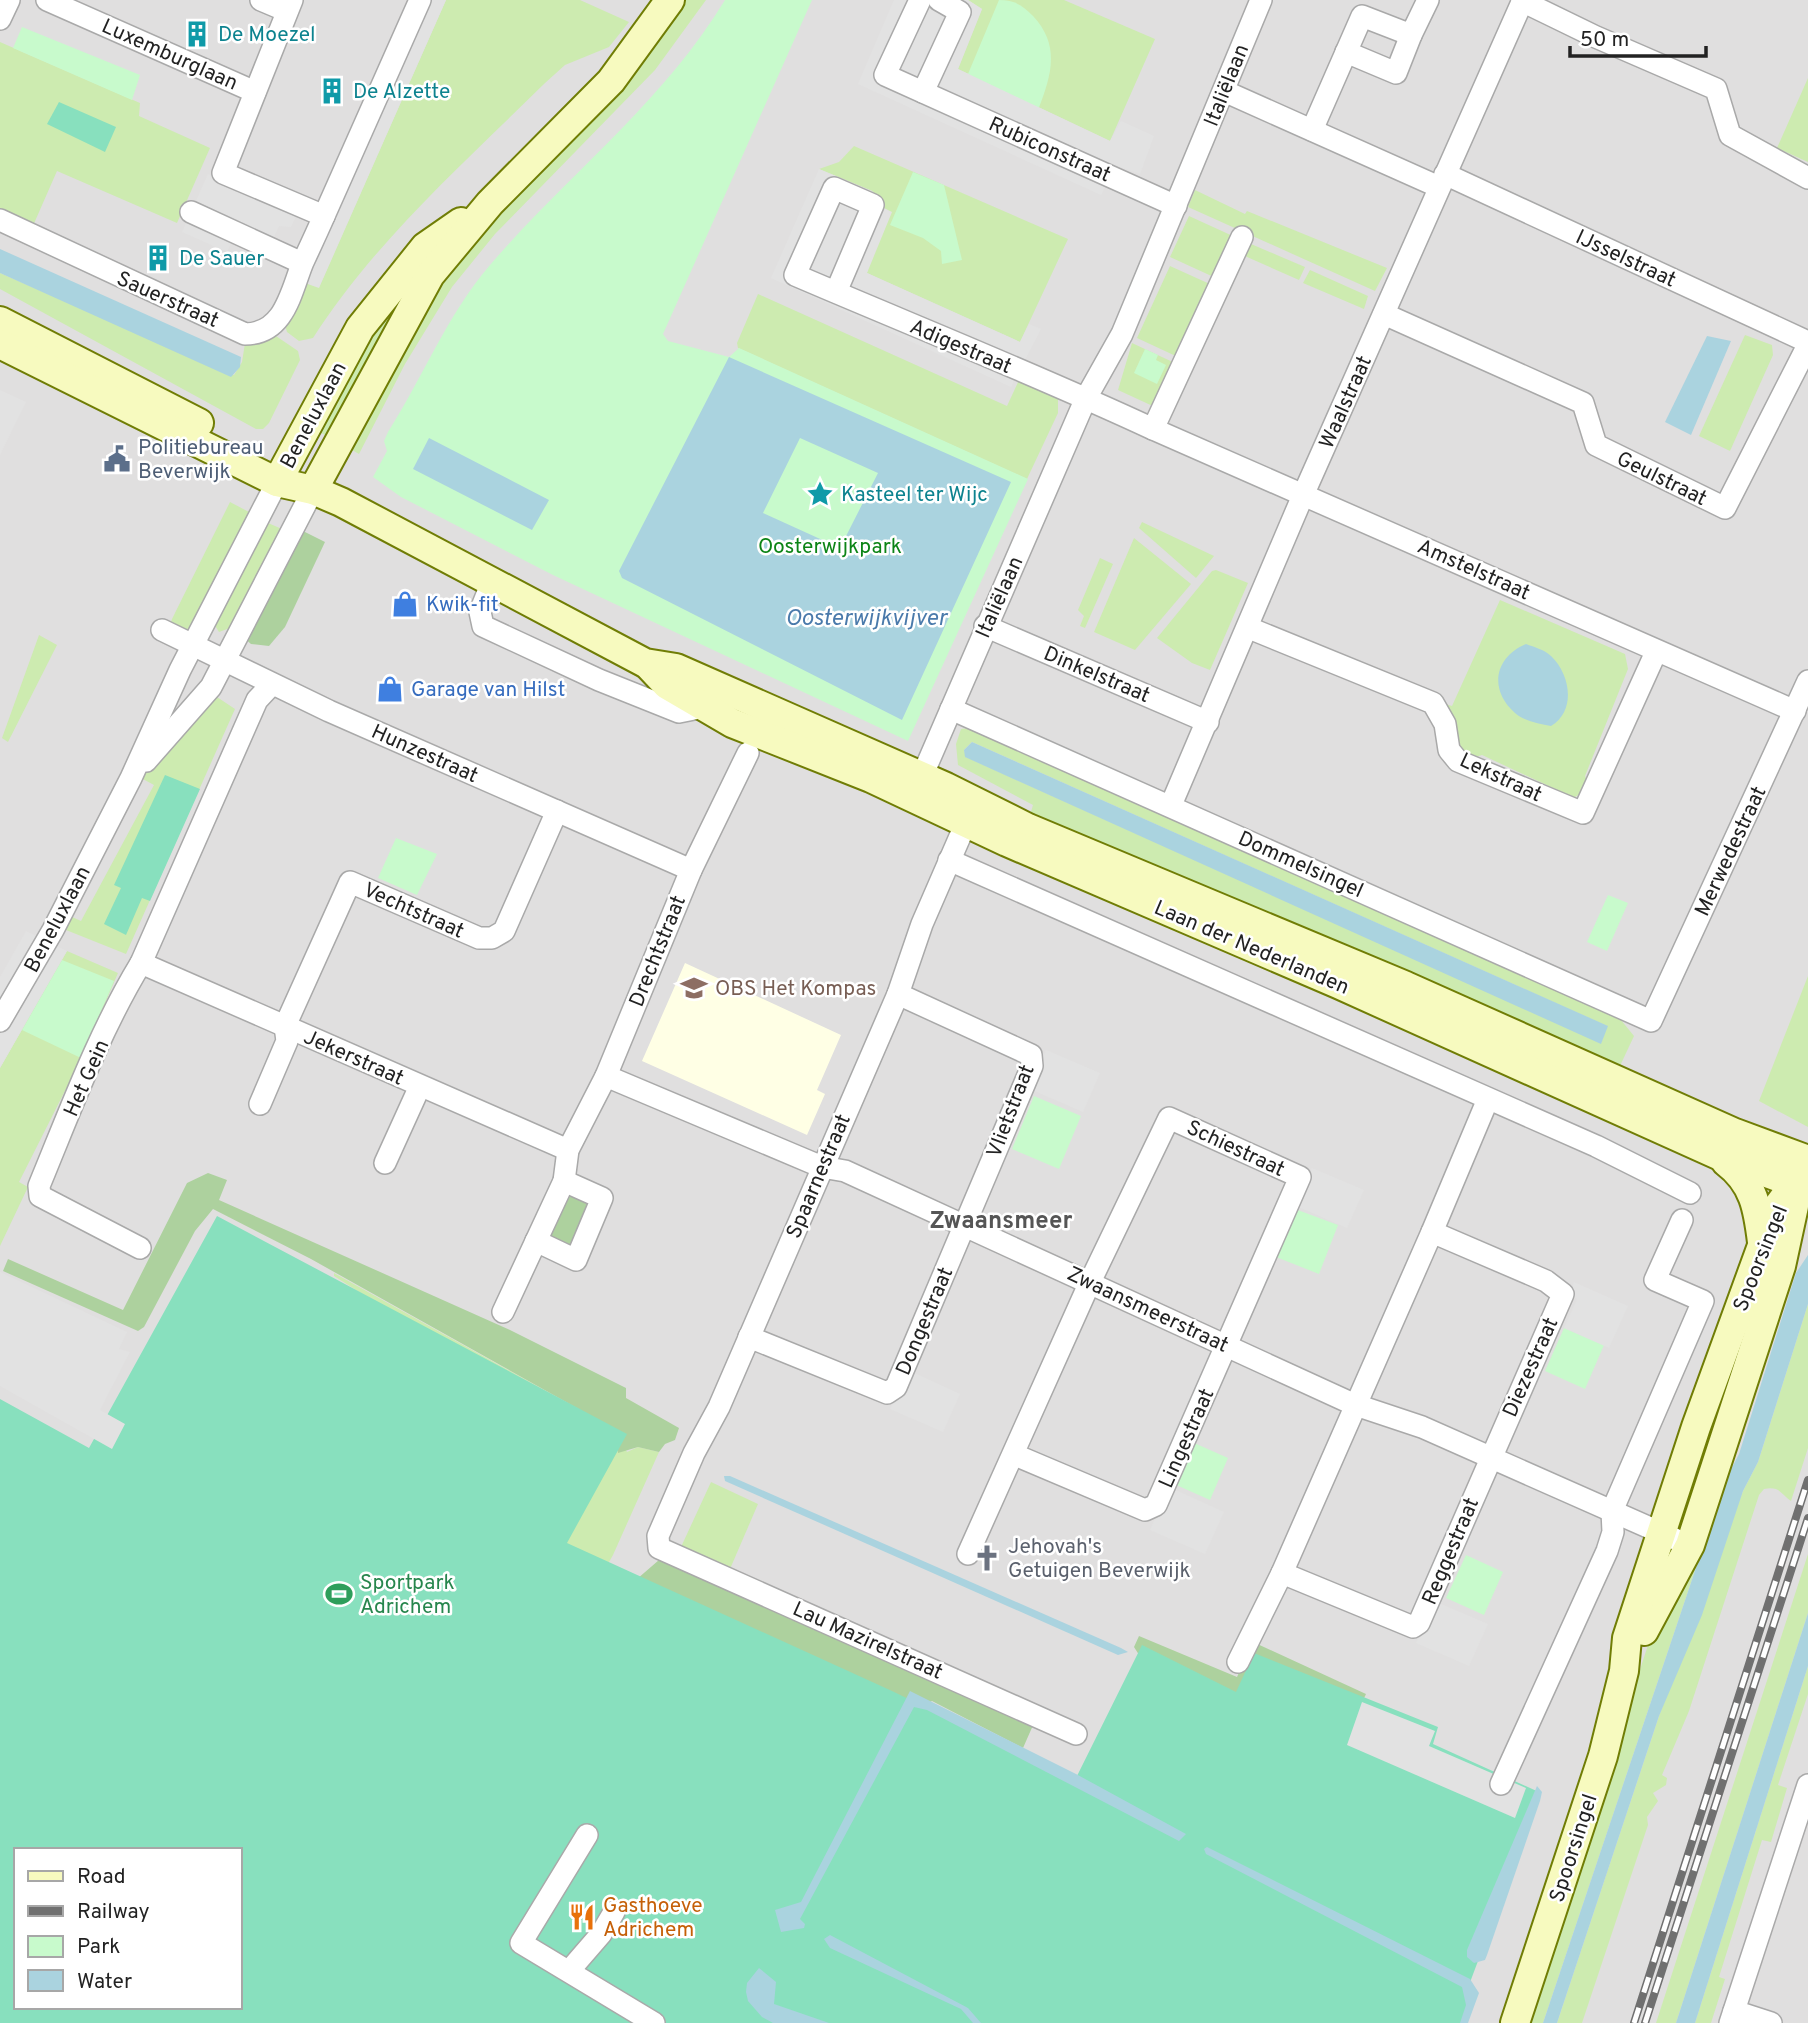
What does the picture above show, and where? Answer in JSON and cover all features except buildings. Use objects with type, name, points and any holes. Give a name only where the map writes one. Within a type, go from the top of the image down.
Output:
[{"type":"main road","name":"Beneluxlaan","points":[[313,490],[430,275],[490,203],[611,81],[670,0]]},
{"type":"main road","name":"Beneluxlaan","points":[[281,475],[360,327],[425,247],[490,203]]},
{"type":"main road","name":"Laan der Nederlanden","points":[[0,321],[281,475]]},
{"type":"main road","name":"Laan der Nederlanden","points":[[0,344],[416,539],[645,663],[667,685],[703,693],[732,723],[918,787],[1350,989],[1717,1155],[1805,1177]]},
{"type":"main road","name":"Laan der Nederlanden","points":[[970,812],[1028,828],[1406,986],[1735,1133],[1805,1177]]},
{"type":"main road","points":[[1717,1155],[1740,1172],[1751,1189],[1758,1210],[1762,1242]]},
{"type":"main road","name":"Spoorsingel","points":[[1515,2023],[1603,1756],[1624,1671],[1628,1638],[1661,1533],[1762,1242],[1775,1210],[1805,1177]]},
{"type":"main road","name":"Spoorsingel","points":[[1624,1671],[1690,1545],[1781,1266],[1794,1206],[1805,1177]]},
{"type":"main road","points":[[1781,1266],[1808,1239]]},
{"type":"street","points":[[0,19],[9,0]]},
{"type":"street","name":"Luxemburglaan","points":[[47,0],[255,92]]},
{"type":"street","points":[[261,0],[289,6],[223,173],[324,216]]},
{"type":"street","name":"Sauerstraat","points":[[0,220],[246,334],[258,334],[285,311],[302,263],[420,0]]},
{"type":"street","name":"Rubiconstraat","points":[[920,0],[885,75],[1176,206]]},
{"type":"street","points":[[923,92],[960,12],[939,0]]},
{"type":"street","points":[[1346,52],[1395,73],[1428,0]]},
{"type":"street","points":[[1522,0],[1716,89],[1730,135],[1808,178]]},
{"type":"street","name":"Waalstraat","points":[[1171,805],[1249,628],[1304,493],[1522,0]]},
{"type":"street","name":"Italiëlaan","points":[[918,787],[985,626],[1086,398],[1122,334],[1224,91],[1256,2]]},
{"type":"street","points":[[1312,130],[1362,16],[1411,36]]},
{"type":"street","name":"IJsselstraat","points":[[1224,91],[1312,130],[1442,181],[1808,343]]},
{"type":"street","name":"Adigestraat","points":[[836,292],[873,205],[834,188],[795,275],[1086,398]]},
{"type":"street","points":[[191,212],[302,263]]},
{"type":"street","points":[[1086,398],[1153,429],[1242,237]]},
{"type":"street","name":"Geulstraat","points":[[1384,314],[1583,403],[1596,445],[1725,508],[1808,343]]},
{"type":"street","name":"Amstelstraat","points":[[1153,429],[1304,493],[1656,652],[1795,711]]},
{"type":"street","name":"Beneluxlaan","points":[[0,1021],[53,930],[131,778],[180,670],[281,475]]},
{"type":"street","name":"Beneluxlaan","points":[[131,778],[211,687],[313,490]]},
{"type":"street","points":[[492,582],[480,612],[483,626],[600,680],[679,712],[694,709],[703,693]]},
{"type":"street","name":"Dinkelstraat","points":[[985,626],[1208,722]]},
{"type":"street","name":"Lekstraat","points":[[1249,628],[1433,703],[1445,724],[1449,750],[1458,761],[1583,813],[1656,652]]},
{"type":"street","name":"Hunzestraat","points":[[162,630],[272,684],[691,870]]},
{"type":"street","name":"Merwedestraat","points":[[1651,1021],[1808,681]]},
{"type":"street","points":[[141,962],[257,700],[272,684]]},
{"type":"street","name":"Dommelsingel","points":[[951,709],[1651,1021]]},
{"type":"street","name":"Drechtstraat","points":[[503,1312],[564,1181],[568,1150],[606,1076],[691,870],[748,753]]},
{"type":"street","name":"Vechtstraat","points":[[285,1026],[350,882],[479,938],[492,937],[504,932],[557,811]]},
{"type":"street","name":"Spaarnestraat","points":[[659,1548],[658,1536],[749,1337],[898,994],[922,924],[970,812]]},
{"type":"street","name":"Laan der Nederlanden","points":[[949,860],[1596,1146],[1690,1193]]},
{"type":"street","name":"Jekerstraat","points":[[141,962],[568,1150]]},
{"type":"street","name":"Het Gein","points":[[140,1248],[40,1196],[39,1186],[80,1088],[127,986],[141,962]]},
{"type":"street","name":"Vlietstraat","points":[[898,994],[1031,1055],[1032,1066],[963,1224]]},
{"type":"street","points":[[260,1104],[287,1041],[285,1026]]},
{"type":"street","name":"Zwaansmeerstraat","points":[[606,1076],[821,1167],[845,1171],[1353,1404],[1422,1427],[1690,1545]]},
{"type":"street","points":[[385,1163],[420,1086]]},
{"type":"street","points":[[1238,1662],[1282,1573],[1353,1404],[1432,1232],[1488,1099]]},
{"type":"street","name":"Schiestraat","points":[[1090,1282],[1170,1118],[1300,1177],[1226,1346]]},
{"type":"street","points":[[536,1241],[576,1261],[587,1240],[602,1198],[564,1181]]},
{"type":"street","name":"Spoorsingel","points":[[1501,1784],[1607,1551],[1613,1532],[1612,1511],[1703,1301],[1655,1280],[1682,1220]]},
{"type":"street","name":"Dongestraat","points":[[749,1337],[887,1393],[896,1387],[963,1224]]},
{"type":"street","name":"Diezestraat","points":[[1432,1232],[1546,1281],[1563,1294],[1490,1458]]},
{"type":"street","points":[[968,1553],[1015,1455],[1090,1282]]},
{"type":"street","name":"Lingestraat","points":[[1015,1455],[1145,1510],[1156,1505],[1226,1346]]},
{"type":"street","name":"Reggestraat","points":[[1282,1573],[1413,1627],[1419,1623],[1490,1458]]},
{"type":"street","name":"Lau Mazirelstraat","points":[[659,1548],[1076,1734]]},
{"type":"street","points":[[1771,2023],[1732,2017],[1802,1823],[1808,1785]]},
{"type":"street","points":[[587,1835],[521,1943],[654,2023]]},
{"type":"street","points":[[569,1971],[601,1934],[614,1912]]},
{"type":"shaded area","points":[[0,0],[1808,0],[1808,2023],[0,2023]]},
{"type":"shaded area","points":[[431,0],[446,0],[319,288],[305,283]]},
{"type":"shaded area","points":[[894,0],[968,0],[982,9],[958,69],[1110,141],[1121,121],[1154,136],[1140,174],[1116,166],[1101,195],[858,84]]},
{"type":"shaded area","points":[[819,169],[872,191],[882,199],[882,207],[892,212],[867,273],[1020,342],[1029,324],[1041,329],[1011,387],[771,278]]},
{"type":"shaded area","points":[[208,174],[297,214],[291,227],[279,226],[273,239],[233,239],[227,252],[182,232]]},
{"type":"shaded area","points":[[0,390],[26,402],[0,455]]},
{"type":"shaded area","points":[[26,931],[67,951],[0,1068],[0,977]]},
{"type":"shaded area","points":[[685,963],[841,1035],[817,1090],[825,1094],[807,1135],[642,1061]]},
{"type":"shaded area","points":[[1046,1050],[1100,1073],[1083,1112],[1030,1089]]},
{"type":"shaded area","points":[[1312,1168],[1364,1190],[1347,1228],[1296,1206]]},
{"type":"shaded area","points":[[0,1272],[127,1332],[119,1349],[130,1352],[100,1410],[125,1424],[112,1449],[0,1386]]},
{"type":"shaded area","points":[[1574,1282],[1628,1306],[1609,1348],[1564,1328],[1577,1299],[1569,1295]]},
{"type":"shaded area","points":[[908,1370],[960,1394],[943,1432],[890,1409]]},
{"type":"shaded area","points":[[1169,1487],[1224,1512],[1205,1554],[1150,1530]]},
{"type":"shaded area","points":[[1434,1601],[1488,1624],[1469,1666],[1416,1643]]},
{"type":"shaded area","points":[[1362,1702],[1435,1731],[1429,1746],[1526,1788],[1515,1818],[1347,1745]]},
{"type":"green space","points":[[446,0],[580,0],[629,22],[609,47],[565,65],[545,83],[452,173],[392,236],[337,302],[313,338],[299,341],[287,332],[285,325],[305,283],[319,287]]},
{"type":"green space","points":[[680,0],[706,0],[655,70],[495,234],[452,287],[405,364],[359,454],[345,446],[439,279]]},
{"type":"green space","name":"Oosterwijkpark","points":[[725,0],[812,0],[663,334],[668,341],[729,357],[739,348],[1028,479],[908,741],[553,575],[401,497],[373,477],[387,451],[384,441],[388,432],[448,325],[475,284],[520,232],[643,106],[700,38]]},
{"type":"green space","points":[[968,0],[1064,0],[1155,39],[1110,141],[958,69],[982,9]]},
{"type":"green space","points":[[999,0],[1014,2],[1026,9],[1042,27],[1047,39],[1050,73],[1038,110],[968,74]]},
{"type":"green space","points":[[22,27],[140,75],[132,100],[13,48]]},
{"type":"green space","points":[[0,42],[140,103],[139,116],[210,148],[177,223],[57,171],[32,228],[0,213]]},
{"type":"green space","points":[[1808,78],[1808,162],[1777,148]]},
{"type":"green space","points":[[59,102],[116,127],[105,152],[47,124]]},
{"type":"green space","points":[[854,146],[1068,239],[1020,342],[867,273],[882,207],[872,191],[819,169],[839,162]]},
{"type":"green space","points":[[913,172],[944,185],[962,260],[942,264],[941,251],[923,238],[890,225]]},
{"type":"green space","points":[[1195,190],[1245,214],[1247,211],[1387,268],[1375,291],[1188,207]]},
{"type":"green space","points":[[1189,216],[1235,237],[1218,279],[1170,257]]},
{"type":"green space","points":[[1244,241],[1305,267],[1299,280],[1238,253]]},
{"type":"green space","points":[[439,248],[331,438],[313,429],[361,344]]},
{"type":"green space","points":[[1170,266],[1212,285],[1180,358],[1137,338]]},
{"type":"green space","points":[[1310,270],[1368,296],[1364,309],[1303,283]]},
{"type":"green space","points":[[0,273],[234,375],[242,362],[245,343],[276,336],[298,351],[300,360],[269,423],[263,429],[256,429],[0,289]]},
{"type":"green space","points":[[758,294],[1007,406],[1019,380],[1058,398],[1058,413],[1027,479],[738,348],[737,343]]},
{"type":"green space","points":[[1745,335],[1772,345],[1773,355],[1730,451],[1699,436]]},
{"type":"green space","points":[[1132,343],[1177,364],[1157,408],[1118,390]]},
{"type":"green space","points":[[1145,349],[1158,355],[1156,360],[1166,365],[1157,384],[1134,373]]},
{"type":"green space","points":[[230,502],[249,512],[189,629],[183,632],[170,625],[172,619]]},
{"type":"green space","points":[[1142,522],[1214,556],[1196,578],[1139,528]]},
{"type":"green space","points":[[268,523],[282,529],[230,628],[219,632],[214,624]]},
{"type":"green space","points":[[299,529],[325,542],[285,627],[269,646],[251,644],[244,638]]},
{"type":"green space","points":[[1134,538],[1191,584],[1135,650],[1094,632]]},
{"type":"green space","points":[[1100,558],[1113,564],[1085,628],[1080,626],[1084,616],[1078,610]]},
{"type":"green space","points":[[1216,570],[1248,583],[1210,670],[1192,663],[1157,638],[1212,571]]},
{"type":"green space","points":[[1500,600],[1625,654],[1628,669],[1585,776],[1590,788],[1570,800],[1562,798],[1564,793],[1482,755],[1473,758],[1461,754],[1436,701],[1452,706]]},
{"type":"green space","points":[[39,635],[57,645],[8,742],[2,738]]},
{"type":"green space","points":[[217,697],[235,709],[126,954],[61,928],[68,915],[81,921],[154,785],[141,778],[164,750]]},
{"type":"green space","points":[[968,728],[1621,1020],[1634,1036],[1619,1068],[1030,815],[1033,805],[958,765],[956,744],[961,729]],"holes":[[[972,742],[1607,1026],[1601,1043],[966,757],[964,750]]]},
{"type":"green space","points":[[165,775],[200,789],[150,901],[142,898],[126,935],[104,924],[121,888],[114,885]]},
{"type":"green space","points":[[396,838],[437,854],[417,895],[378,878]]},
{"type":"green space","points":[[1608,895],[1628,903],[1607,951],[1587,942]]},
{"type":"green space","points":[[67,951],[118,973],[81,1059],[19,1182],[28,1187],[0,1246],[0,1068]]},
{"type":"green space","points":[[62,960],[114,981],[81,1058],[22,1030]]},
{"type":"green space","points":[[1808,976],[1808,1127],[1759,1101]]},
{"type":"green space","points":[[1034,1096],[1081,1116],[1059,1169],[1012,1149]]},
{"type":"green space","points":[[208,1173],[227,1180],[219,1200],[510,1330],[626,1388],[626,1398],[679,1428],[675,1440],[665,1444],[659,1452],[638,1447],[618,1453],[616,1430],[311,1259],[213,1209],[195,1231],[144,1327],[138,1331],[3,1271],[8,1259],[123,1310],[187,1183]]},
{"type":"green space","points":[[573,1195],[591,1202],[573,1248],[547,1236],[564,1196]]},
{"type":"green space","points":[[1295,1209],[1338,1225],[1319,1274],[1276,1257]]},
{"type":"green space","name":"Sportpark Adrichem","points":[[217,1216],[627,1434],[567,1543],[892,1691],[1075,1780],[1142,1645],[1236,1692],[1254,1653],[1438,1727],[1433,1744],[1541,1793],[1469,1985],[1465,2023],[0,2023],[0,1399],[89,1448]]},
{"type":"green space","points":[[334,1273],[616,1430],[627,1452],[638,1447],[659,1452],[613,1555],[586,1603],[378,1304],[334,1276]]},
{"type":"green space","points":[[1808,1304],[1808,1448],[1791,1501],[1774,1489],[1764,1489],[1759,1495],[1689,1711],[1662,1775],[1667,1778],[1666,1785],[1653,1793],[1658,1801],[1647,1817],[1648,1825],[1582,2023],[1557,2023],[1659,1716],[1743,1491],[1758,1462]]},
{"type":"green space","points":[[1564,1328],[1604,1345],[1585,1389],[1545,1371]]},
{"type":"green space","points":[[1192,1442],[1228,1458],[1210,1500],[1174,1484]]},
{"type":"green space","points":[[711,1482],[758,1504],[730,1569],[681,1547]]},
{"type":"green space","points":[[1707,1535],[1543,2023],[1525,2023],[1649,1642],[1694,1566]]},
{"type":"green space","points":[[1808,1554],[1808,1613],[1676,2023],[1656,2023]]},
{"type":"green space","points":[[1466,1555],[1503,1572],[1484,1615],[1446,1598]]},
{"type":"green space","points":[[659,1560],[1034,1723],[1023,1748],[932,1701],[898,1718],[637,1579]]},
{"type":"green space","points":[[1139,1636],[1237,1677],[1253,1642],[1366,1694],[1358,1711],[1238,1706],[1141,1658],[1134,1647]]},
{"type":"green space","points":[[1808,1666],[1808,1694],[1778,1785],[1787,1788],[1771,1842],[1762,1840],[1719,1977],[1725,1979],[1711,2023],[1695,2023]]},
{"type":"water","points":[[0,249],[241,357],[240,367],[231,377],[0,273]]},
{"type":"water","points":[[1707,336],[1731,341],[1691,435],[1665,422]]},
{"type":"water","name":"Oosterwijkvijver","points":[[729,357],[1011,482],[902,720],[622,578],[619,571]],"holes":[[[800,438],[878,473],[840,548],[763,513]]]},
{"type":"water","points":[[429,438],[549,500],[532,530],[413,469]]},
{"type":"water","points":[[1526,644],[1551,656],[1563,673],[1568,692],[1567,702],[1559,719],[1551,726],[1519,716],[1506,704],[1501,694],[1498,684],[1502,665],[1507,657]]},
{"type":"water","points":[[972,742],[1608,1026],[1601,1044],[965,757],[964,750]]},
{"type":"water","points":[[1808,1255],[1808,1304],[1758,1462],[1743,1491],[1702,1615],[1659,1716],[1557,2023],[1543,2023],[1707,1535],[1712,1506],[1739,1454],[1796,1273]]},
{"type":"water","points":[[724,1476],[730,1476],[1128,1652],[1118,1655],[725,1481]]},
{"type":"water","points":[[1808,1613],[1808,1666],[1695,2023],[1676,2023]]},
{"type":"water","points":[[910,1691],[1076,1774],[1186,1834],[1179,1841],[927,1710],[914,1707],[800,1919],[805,1924],[804,1928],[781,1932],[775,1910],[801,1902]]},
{"type":"water","points":[[1537,1786],[1542,1792],[1540,1801],[1487,1955],[1485,1960],[1474,1963],[1467,1957],[1467,1950]]},
{"type":"water","points":[[1207,1847],[1470,1979],[1479,1993],[1468,2023],[1460,2023],[1466,2005],[1462,1987],[1206,1854],[1204,1849]]},
{"type":"water","points":[[830,1935],[968,2008],[981,2023],[973,2023],[961,2009],[830,1948],[824,1939]]},
{"type":"water","points":[[759,1968],[776,1982],[774,2004],[829,2023],[773,2023],[762,2017],[748,2001],[746,1992],[747,1983]]},
{"type":"railway","points":[[1634,2023],[1808,1480]]},
{"type":"railway","points":[[1645,2023],[1808,1518]]},
{"type":"place","name":"De Moezel","points":[[197,34]]},
{"type":"place","name":"De Alzette","points":[[332,91]]},
{"type":"place","name":"De Sauer","points":[[158,258]]},
{"type":"place","name":"Politiebureau Beverwijk","points":[[117,459]]},
{"type":"place","name":"Kasteel ter Wijc","points":[[820,494]]},
{"type":"place","name":"Kwik-fit","points":[[405,604]]},
{"type":"place","name":"Garage van Hilst","points":[[390,689]]},
{"type":"place","name":"OBS Het Kompas","points":[[694,988]]},
{"type":"place","name":"Jehovah's Getuigen Beverwijk","points":[[987,1558]]},
{"type":"place","name":"Sportpark Adrichem","points":[[339,1594]]},
{"type":"place","name":"Gasthoeve Adrichem","points":[[582,1917]]},
{"type":"district","name":"Zwaansmeer","points":[[1001,1220]]}]
